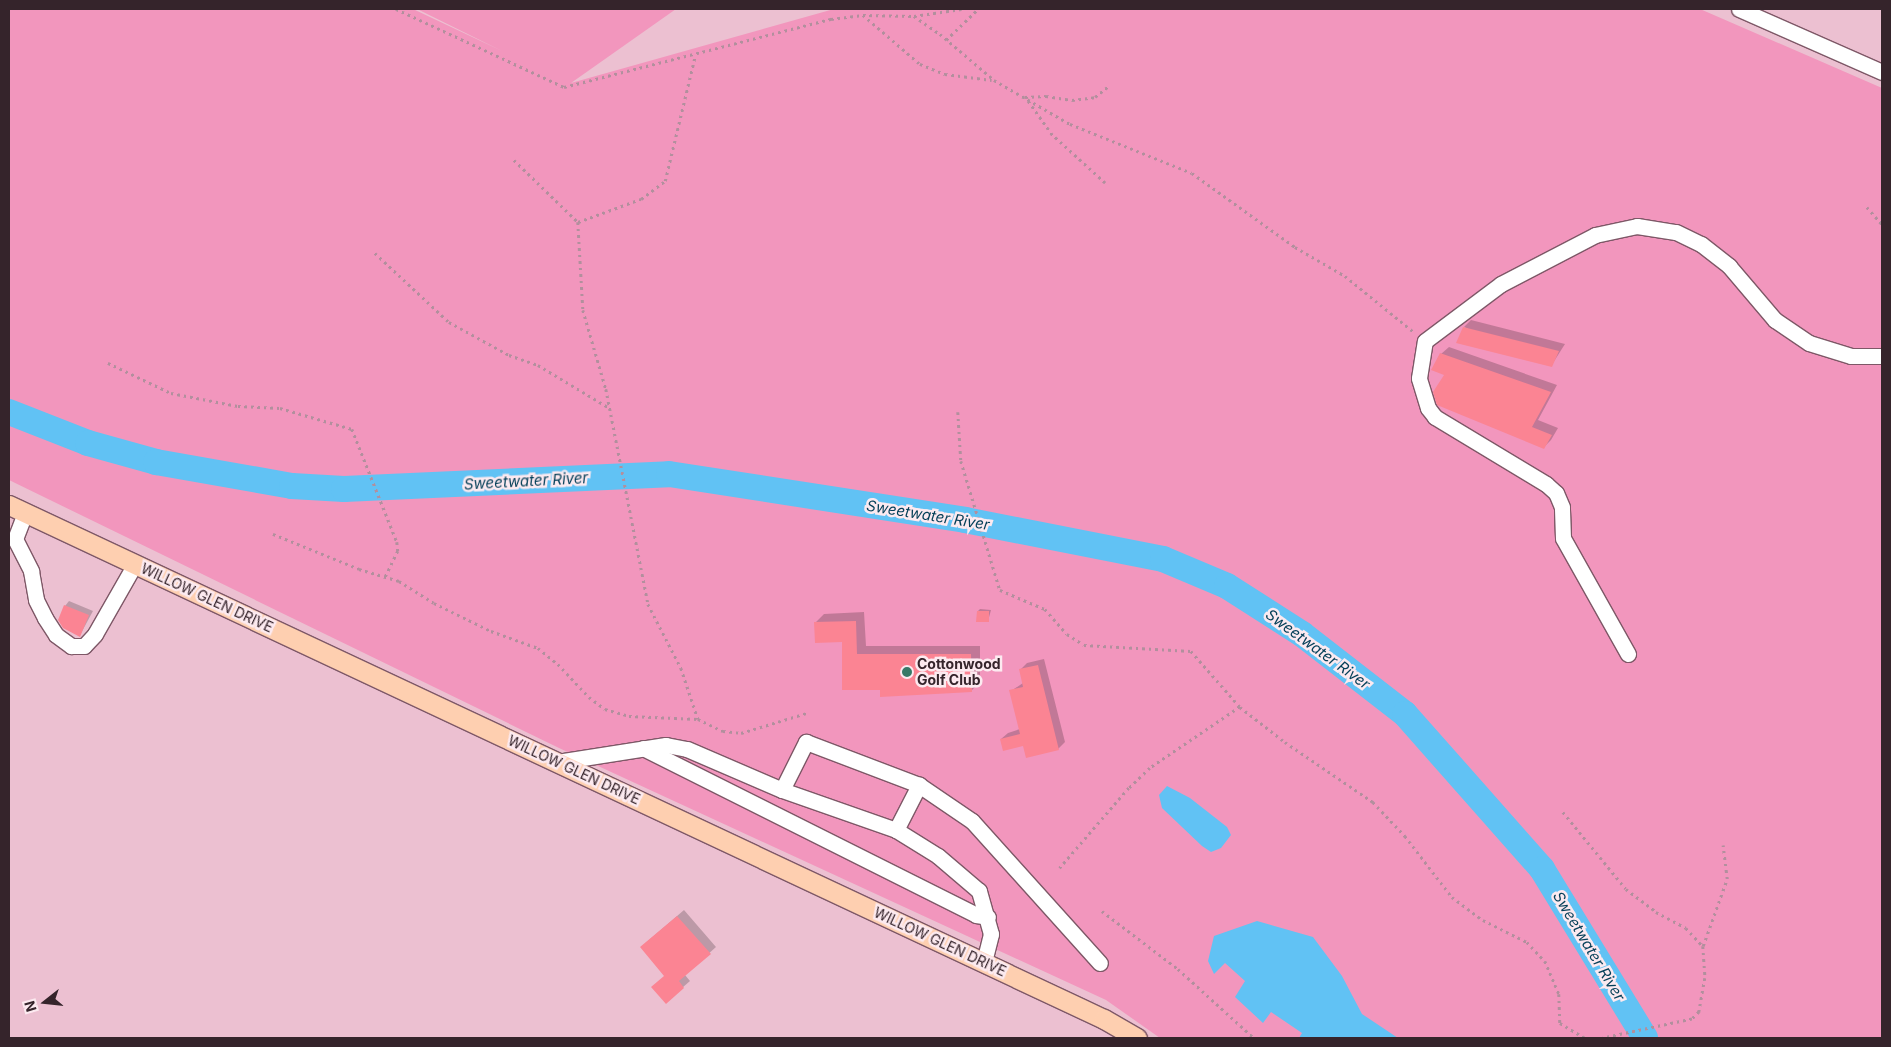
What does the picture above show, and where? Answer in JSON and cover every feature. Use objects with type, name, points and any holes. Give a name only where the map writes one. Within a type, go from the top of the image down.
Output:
[{"type":"main road","name":"WILLOW GLEN DRIVE","points":[[17,509],[984,962],[1104,1019],[1137,1038]]},
{"type":"street","points":[[1739,9],[1882,72]]},
{"type":"street","points":[[1628,654],[1563,538],[1562,508],[1556,493],[1546,484],[1435,417],[1428,408],[1419,378],[1425,341],[1516,276],[1595,235],[1637,226],[1676,232],[1701,244],[1729,266],[1775,320],[1809,343],[1851,356],[1882,356]]},
{"type":"street","points":[[17,509],[14,539],[30,571],[36,600],[56,635],[71,646],[84,646],[94,634],[135,564]]},
{"type":"street","points":[[782,790],[806,742],[919,785],[972,821],[1100,963]]},
{"type":"street","points":[[557,762],[666,745],[686,749],[782,790],[896,830],[938,856],[980,891],[991,934],[984,962]]},
{"type":"street","points":[[643,748],[976,915],[988,917]]},
{"type":"street","points":[[896,830],[919,785]]},
{"type":"path","points":[[396,9],[564,87],[695,56],[831,19],[863,15],[914,16],[961,9]]},
{"type":"path","points":[[946,40],[978,9]]},
{"type":"path","points":[[863,15],[920,64],[946,74],[994,80]]},
{"type":"path","points":[[914,16],[994,80],[1070,124],[1192,173],[1295,247],[1345,276],[1425,341]]},
{"type":"path","points":[[578,222],[641,199],[665,181],[695,56]]},
{"type":"path","points":[[1025,97],[1046,96],[1072,100],[1095,97],[1110,85]]},
{"type":"path","points":[[1025,97],[1052,135],[1105,183]]},
{"type":"path","points":[[514,160],[578,222],[583,310],[608,407],[634,544],[648,604],[681,668],[698,719]]},
{"type":"path","points":[[1867,207],[1882,224]]},
{"type":"path","points":[[375,253],[449,322],[509,355],[538,365],[608,407]]},
{"type":"path","points":[[108,364],[170,393],[238,406],[280,408],[352,429],[397,542],[398,551],[386,577]]},
{"type":"path","points":[[958,412],[961,461],[1000,590],[1045,608],[1066,634],[1084,646],[1191,651],[1240,707],[1373,802],[1405,836],[1452,898],[1483,920],[1527,942],[1545,961],[1559,994],[1560,1023],[1585,1038]]},
{"type":"path","points":[[273,534],[358,569],[399,580],[434,603],[491,631],[538,648],[589,697],[605,709],[629,716],[698,719],[723,731],[742,733],[807,713]]},
{"type":"path","points":[[1060,868],[1150,768],[1240,707]]},
{"type":"path","points":[[1563,812],[1626,889],[1656,912],[1686,928],[1704,946]]},
{"type":"path","points":[[1603,1038],[1692,1019],[1699,1012],[1705,978],[1704,946],[1728,879],[1723,845]]},
{"type":"path","points":[[1102,911],[1178,969],[1254,1038]]},
{"type":"shaded area","name":"Cottonwood Golf Club","points":[[9,9],[413,9],[502,51],[417,9],[676,9],[571,83],[834,9],[1700,9],[1882,88],[1882,1038],[1160,1038],[1106,1000],[559,748],[9,480]]},
{"type":"water","points":[[1167,786],[1190,798],[1227,827],[1231,835],[1221,848],[1211,852],[1202,846],[1162,808],[1159,795]]},
{"type":"water","points":[[1257,921],[1313,937],[1342,976],[1362,1014],[1398,1038],[1299,1038],[1302,1033],[1271,1012],[1263,1023],[1235,997],[1245,981],[1225,963],[1214,974],[1208,961],[1214,936]]},
{"type":"building","points":[[1463,327],[1559,351],[1552,367],[1456,343]]},
{"type":"building","points":[[1440,353],[1551,392],[1532,427],[1552,435],[1544,449],[1437,405],[1433,392],[1444,375],[1431,370]]},
{"type":"building","points":[[64,605],[89,615],[80,637],[63,628],[58,620]]},
{"type":"building","points":[[977,611],[989,611],[989,622],[976,622]]},
{"type":"building","name":"Cottonwood Golf Club","points":[[856,621],[857,654],[971,654],[972,692],[880,697],[880,690],[842,690],[842,642],[815,643],[814,622]]},
{"type":"building","points":[[1038,665],[1059,750],[1026,758],[1023,746],[1003,751],[1000,739],[1020,734],[1009,690],[1023,687],[1019,669]]},
{"type":"building","points":[[677,916],[711,954],[679,981],[684,988],[666,1004],[651,987],[664,976],[640,947]]},
{"type":"waterway","name":"Sweetwater River","points":[[9,412],[88,443],[156,462],[292,486],[344,489],[669,474],[965,520],[1163,559],[1227,586],[1302,634],[1405,714],[1542,869],[1645,1038]]},
{"type":"place","name":"Cottonwood Golf Club","points":[[907,672]]}]
